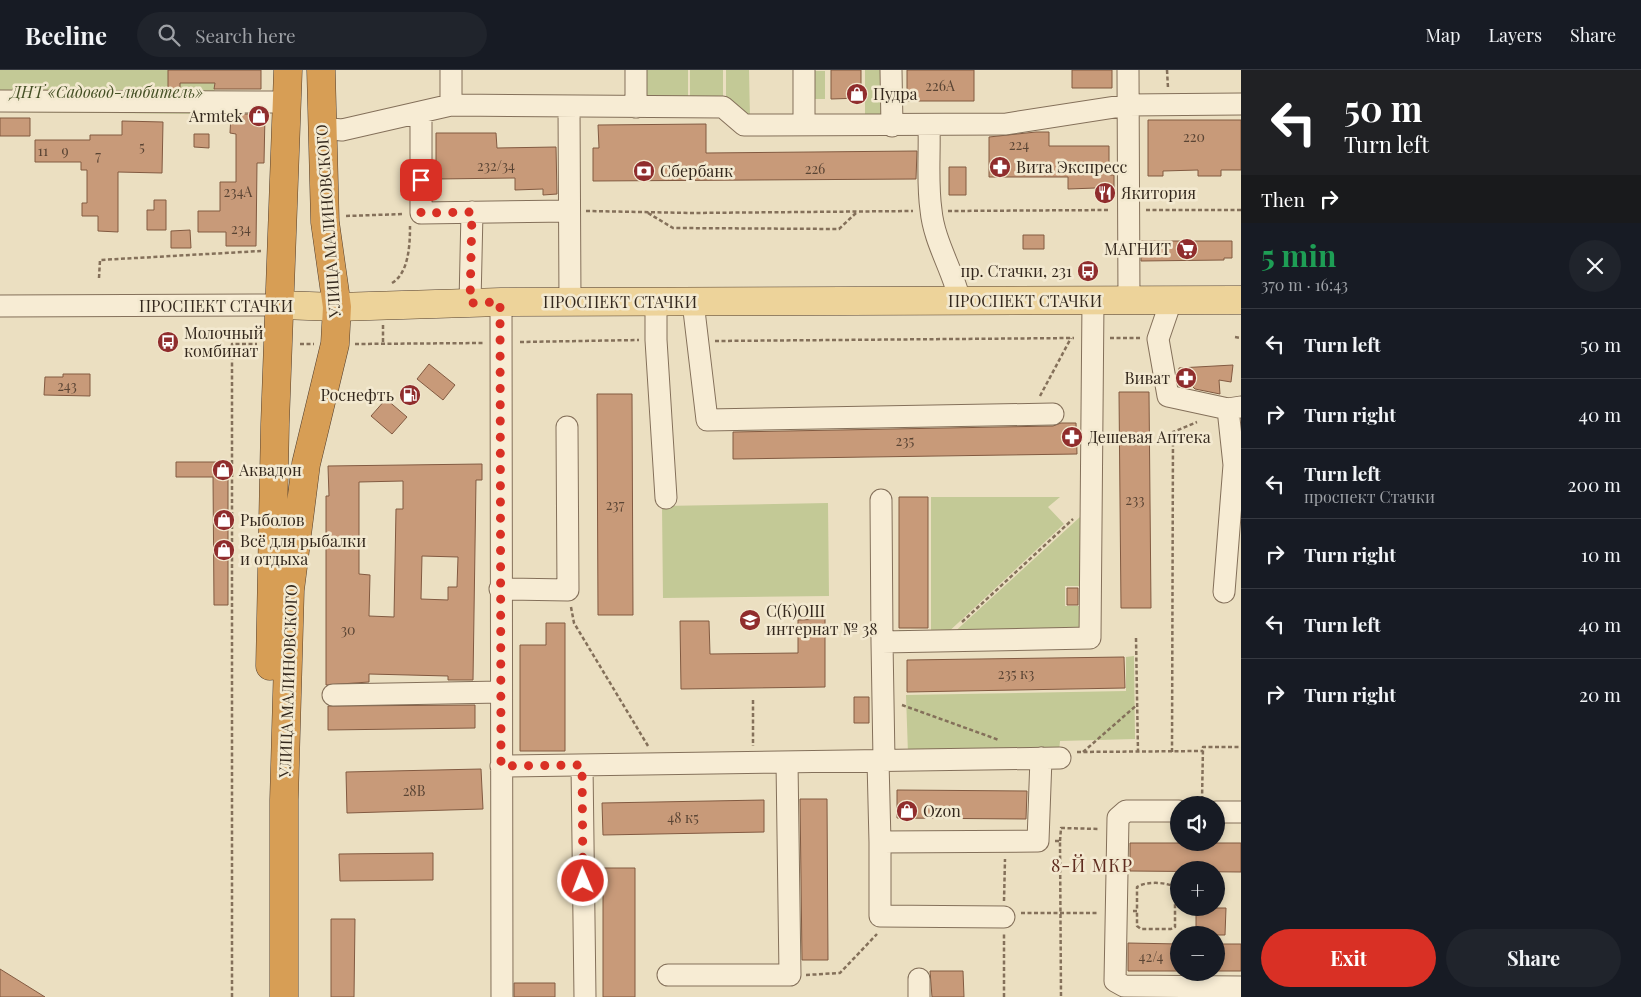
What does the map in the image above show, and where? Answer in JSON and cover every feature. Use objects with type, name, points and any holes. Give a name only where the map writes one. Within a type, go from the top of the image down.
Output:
[{"type":"highway","name":"УЛИЦА МАЛИНОВСКОГО","points":[[269,997],[270,590],[288,70]]},
{"type":"highway","name":"УЛИЦА МАЛИНОВСКОГО","points":[[284,997],[284,800],[290,590],[306,464],[335,344],[337,307],[325,222],[320,70]]},
{"type":"main road","name":"ПРОСПЕКТ СТАЧКИ","points":[[280,305],[337,307],[500,302],[1241,300]]},
{"type":"street","points":[[451,70],[451,105]]},
{"type":"street","points":[[636,70],[636,107]]},
{"type":"street","points":[[804,70],[804,125]]},
{"type":"street","points":[[891,70],[892,126]]},
{"type":"street","points":[[1128,70],[1129,301]]},
{"type":"street","points":[[0,101],[287,102]]},
{"type":"street","points":[[321,128],[342,130],[451,105],[723,107],[744,125],[929,126],[1006,124],[1128,105],[1241,104]]},
{"type":"street","points":[[569,106],[570,302]]},
{"type":"street","points":[[421,113],[416,213],[569,211]]},
{"type":"street","points":[[929,126],[931,211],[939,244],[956,282],[960,301]]},
{"type":"street","points":[[470,303],[472,212]]},
{"type":"street","points":[[882,642],[1090,638],[1093,301]]},
{"type":"street","points":[[1171,301],[1158,339],[1168,396],[1235,408],[1234,465],[1224,592]]},
{"type":"street","points":[[500,302],[502,997]]},
{"type":"street","points":[[656,302],[656,340],[666,498]]},
{"type":"street","points":[[694,302],[700,342],[707,420],[1053,414]]},
{"type":"street","name":"ПРОСПЕКТ СТАЧКИ","points":[[0,306],[280,305]]},
{"type":"street","points":[[500,589],[568,590],[567,427]]},
{"type":"street","points":[[881,500],[880,916],[1004,917]]},
{"type":"street","points":[[333,695],[500,692]]},
{"type":"street","points":[[501,766],[1050,758],[1038,841],[880,842]]},
{"type":"street","points":[[668,975],[790,975],[787,762]]},
{"type":"street","points":[[582,765],[585,997]]},
{"type":"street","points":[[1170,811],[1126,811],[1118,818],[1115,981],[1124,986],[1241,986]]},
{"type":"street","points":[[1225,812],[1241,812]]},
{"type":"path","points":[[344,207],[344,225]]},
{"type":"path","points":[[569,211],[1241,210]]},
{"type":"path","points":[[647,212],[673,228],[839,229],[858,212]]},
{"type":"path","points":[[344,216],[416,213],[406,261],[398,280],[383,289],[384,344]]},
{"type":"path","points":[[99,278],[100,260],[233,253]]},
{"type":"path","points":[[700,342],[1092,337],[1158,339]]},
{"type":"path","points":[[1234,337],[1241,338]]},
{"type":"path","points":[[1030,414],[1070,338]]},
{"type":"path","points":[[232,997],[232,344],[500,343],[656,340]]},
{"type":"path","points":[[1172,752],[1173,432],[1235,408]]},
{"type":"path","points":[[942,641],[1091,502]]},
{"type":"path","points":[[568,590],[574,623],[659,764]]},
{"type":"path","points":[[1136,638],[1138,752]]},
{"type":"path","points":[[753,700],[753,763]]},
{"type":"path","points":[[1083,752],[1138,704]]},
{"type":"path","points":[[902,705],[1004,742]]},
{"type":"path","points":[[1202,796],[1203,747],[1241,747]]},
{"type":"path","points":[[1050,758],[1066,752],[1203,751]]},
{"type":"path","points":[[1061,997],[1061,828],[1117,829]]},
{"type":"path","points":[[1038,841],[1060,841]]},
{"type":"path","points":[[790,975],[840,973],[878,934],[880,916]]},
{"type":"green space","name":"ДНТ «Садовод-любитель»","points":[[0,70],[215,70],[214,114],[0,112]]},
{"type":"green space","points":[[646,70],[688,70],[688,98],[646,98]]},
{"type":"green space","points":[[690,70],[723,70],[723,97],[690,97]]},
{"type":"green space","points":[[726,70],[749,70],[750,119],[726,119]]},
{"type":"green space","points":[[865,70],[887,70],[887,120],[865,120]]},
{"type":"green space","points":[[813,71],[825,71],[825,99],[812,99]]},
{"type":"green space","points":[[931,497],[1060,497],[1048,507],[1064,524],[943,637],[899,638],[899,630],[931,630]]},
{"type":"green space","points":[[828,503],[829,596],[663,598],[662,506]]},
{"type":"green space","points":[[1080,517],[1081,586],[1065,586],[1065,606],[1081,606],[1082,634],[950,636]]},
{"type":"green space","points":[[1134,656],[1135,739],[1060,741],[1059,751],[908,754],[906,695],[1126,691],[1126,657]]},
{"type":"building","points":[[168,70],[261,70],[261,89],[214,89],[215,83],[180,83],[180,89],[168,89]]},
{"type":"building","points":[[831,70],[861,70],[861,98],[831,99]]},
{"type":"building","points":[[907,70],[974,70],[974,101],[907,101]]},
{"type":"building","points":[[1072,70],[1112,70],[1112,88],[1072,88]]},
{"type":"building","points":[[231,114],[265,114],[264,163],[257,163],[256,246],[226,246],[226,232],[198,232],[198,211],[220,211],[220,182],[236,182],[236,134],[230,133]]},
{"type":"building","points":[[0,118],[30,118],[30,136],[0,136]]},
{"type":"building","points":[[1148,120],[1241,120],[1241,170],[1221,170],[1221,176],[1198,176],[1198,170],[1163,171],[1163,176],[1148,176]]},
{"type":"building","points":[[122,121],[163,122],[162,173],[118,172],[118,232],[98,231],[98,216],[82,216],[82,203],[87,203],[87,170],[81,170],[81,162],[35,162],[35,140],[90,140],[90,135],[122,135]]},
{"type":"building","points":[[706,124],[706,153],[917,151],[916,179],[593,181],[593,148],[599,148],[598,125]]},
{"type":"building","points":[[1049,132],[1049,146],[1109,146],[1109,175],[1114,175],[1114,193],[1096,193],[1096,188],[1068,189],[1068,177],[989,177],[989,137]]},
{"type":"building","points":[[436,133],[496,133],[497,148],[556,147],[557,194],[543,195],[543,189],[515,190],[515,178],[436,179]]},
{"type":"building","points":[[194,134],[209,134],[209,148],[194,147]]},
{"type":"building","points":[[949,167],[966,167],[966,195],[949,195]]},
{"type":"building","points":[[154,200],[166,200],[166,230],[147,230],[147,210],[154,210]]},
{"type":"building","points":[[190,230],[191,248],[171,248],[171,231]]},
{"type":"building","points":[[1023,235],[1044,235],[1044,249],[1023,249]]},
{"type":"building","name":"МАГНИТ","points":[[1141,241],[1232,241],[1232,258],[1224,258],[1224,260],[1141,261]]},
{"type":"building","points":[[429,364],[455,385],[443,400],[417,379]]},
{"type":"building","points":[[1233,365],[1231,382],[1219,380],[1220,394],[1195,389],[1192,386],[1179,385],[1179,368]]},
{"type":"building","points":[[63,374],[90,374],[90,396],[44,395],[45,377],[63,377]]},
{"type":"building","points":[[1119,392],[1149,392],[1151,608],[1121,608]]},
{"type":"building","points":[[597,394],[632,394],[633,615],[598,615]]},
{"type":"building","points":[[386,399],[407,417],[392,434],[371,416]]},
{"type":"building","points":[[1061,423],[1076,423],[1077,454],[733,459],[733,432],[1053,426]]},
{"type":"building","points":[[176,462],[228,462],[228,605],[214,605],[213,477],[176,477]]},
{"type":"building","points":[[482,464],[482,480],[476,480],[473,680],[448,680],[448,676],[369,674],[369,682],[326,685],[326,496],[329,496],[328,466]],"holes":[[[403,481],[403,509],[396,509],[394,617],[369,616],[370,575],[359,574],[359,482]],[[422,556],[458,557],[457,587],[448,587],[448,600],[421,599]]]},
{"type":"building","points":[[899,497],[928,497],[928,628],[899,628]]},
{"type":"building","points":[[1067,588],[1078,588],[1078,605],[1067,605]]},
{"type":"building","points":[[825,619],[825,687],[681,689],[680,621],[709,621],[710,654],[798,653],[798,620]]},
{"type":"building","points":[[546,623],[565,623],[565,751],[520,751],[520,645],[546,645]]},
{"type":"building","points":[[1124,657],[1125,688],[907,692],[907,660]]},
{"type":"building","points":[[854,697],[869,697],[869,723],[854,723]]},
{"type":"building","points":[[475,705],[475,728],[328,730],[328,706]]},
{"type":"building","points":[[481,769],[483,809],[347,813],[346,772]]},
{"type":"building","points":[[897,790],[1027,791],[1026,819],[897,818]]},
{"type":"building","points":[[800,799],[827,799],[828,960],[802,960]]},
{"type":"building","points":[[764,800],[764,832],[603,835],[602,803]]},
{"type":"building","points":[[1130,843],[1170,843],[1170,851],[1225,851],[1225,843],[1241,843],[1241,872],[1225,872],[1225,861],[1170,861],[1170,871],[1130,871]]},
{"type":"building","points":[[433,853],[433,880],[340,881],[339,854]]},
{"type":"building","points":[[603,868],[635,868],[635,997],[603,997]]},
{"type":"building","points":[[1226,908],[1225,935],[1225,926],[1196,926],[1196,916],[1225,916]]},
{"type":"building","points":[[331,919],[355,919],[354,997],[331,997]]},
{"type":"building","points":[[1128,943],[1170,944],[1170,971],[1128,971]]},
{"type":"building","points":[[1225,944],[1241,944],[1241,971],[1225,971]]},
{"type":"building","points":[[0,969],[45,997],[0,997]]},
{"type":"building","points":[[930,971],[963,971],[964,997],[932,997]]},
{"type":"building","points":[[514,983],[555,983],[555,997],[514,997]]},
{"type":"place","name":"Пудра","points":[[857,94]]},
{"type":"place","name":"Armtek","points":[[259,116]]},
{"type":"place","name":"Вита Экспресс","points":[[1000,167]]},
{"type":"place","name":"Сбербанк","points":[[644,171]]},
{"type":"place","name":"Якитория","points":[[1105,193]]},
{"type":"place","name":"МАГНИТ","points":[[1187,249]]},
{"type":"place","name":"пр. Стачки, 231","points":[[1088,271]]},
{"type":"place","name":"Молочный комбинат","points":[[168,342]]},
{"type":"place","name":"Виват","points":[[1186,378]]},
{"type":"place","name":"Роснефть","points":[[410,395]]},
{"type":"place","name":"Дешевая Аптека","points":[[1072,437]]},
{"type":"place","name":"Аквадон","points":[[223,470]]},
{"type":"place","name":"Рыболов","points":[[224,520]]},
{"type":"place","name":"Всё для рыбалки и отдыха","points":[[224,550]]},
{"type":"place","name":"С(К)ОШ интернат № 38","points":[[750,620]]},
{"type":"place","name":"Ozon","points":[[907,811]]},
{"type":"district","name":"8-Й МКР","points":[[1092,866]]},
{"type":"route","points":[[421,180],[421,213],[472,212],[470,303],[500,302],[501,766],[582,765],[583,881]]}]
